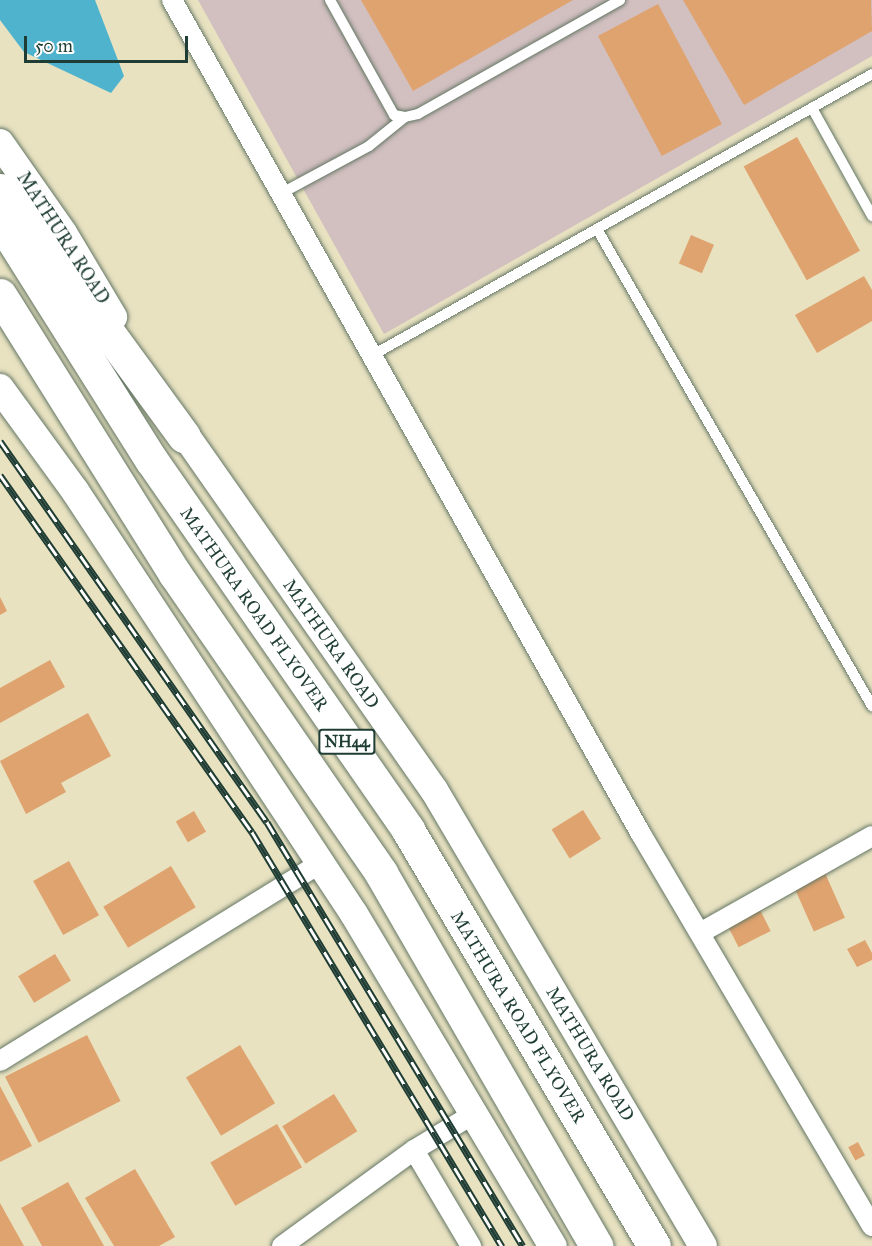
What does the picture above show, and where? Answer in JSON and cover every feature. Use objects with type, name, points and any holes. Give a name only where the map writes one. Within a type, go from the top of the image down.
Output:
[{"type":"highway","points":[[0,190],[16,207],[184,436]]},
{"type":"highway","name":"MATHURA ROAD FLYOVER","points":[[0,220],[152,461],[408,830],[654,1246]]},
{"type":"highway","name":"NH44","points":[[0,295],[175,574],[381,873],[597,1246]]},
{"type":"highway","points":[[0,329],[57,386]]},
{"type":"main road","name":"MATHURA ROAD","points":[[0,142],[63,233],[184,436],[434,790],[703,1246]]},
{"type":"main road","points":[[0,388],[75,491],[320,863],[475,1113],[553,1246]]},
{"type":"street","points":[[172,0],[371,356],[700,933],[872,1226]]},
{"type":"street","points":[[700,933],[872,836]]},
{"type":"street","points":[[2,1056],[320,863]]},
{"type":"street","points":[[282,1246],[414,1150],[475,1113]]},
{"type":"street","points":[[414,1150],[471,1246]]},
{"type":"lane","points":[[330,0],[394,115],[405,117],[418,114],[620,0]]},
{"type":"lane","points":[[371,356],[872,74]]},
{"type":"lane","points":[[812,108],[872,216]]},
{"type":"lane","points":[[280,194],[369,146],[405,117]]},
{"type":"lane","points":[[597,229],[872,706]]},
{"type":"shaded area","points":[[198,0],[872,0],[872,56],[384,334]]},
{"type":"water","points":[[0,0],[95,0],[124,76],[111,93],[24,52],[0,20]]},
{"type":"building","points":[[361,0],[573,0],[413,91]]},
{"type":"building","points":[[683,0],[871,0],[872,31],[744,105]]},
{"type":"building","points":[[658,4],[722,124],[662,156],[598,36]]},
{"type":"building","points":[[797,137],[860,251],[807,280],[744,167]]},
{"type":"building","points":[[691,235],[714,245],[702,273],[679,264]]},
{"type":"building","points":[[864,276],[872,290],[872,321],[817,353],[795,315]]},
{"type":"building","points":[[0,597],[7,611],[0,615]]},
{"type":"building","points":[[50,660],[65,687],[0,723],[0,688]]},
{"type":"building","points":[[88,713],[111,756],[61,783],[66,792],[26,814],[0,761]]},
{"type":"building","points":[[583,810],[601,839],[570,858],[552,830]]},
{"type":"building","points":[[194,811],[206,832],[188,842],[176,822]]},
{"type":"building","points":[[69,861],[99,915],[63,935],[33,881]]},
{"type":"building","points":[[171,866],[196,907],[128,948],[103,907]]},
{"type":"building","points":[[825,873],[845,918],[814,932],[794,887]]},
{"type":"building","points":[[758,906],[771,931],[739,947],[726,922]]},
{"type":"building","points":[[865,940],[872,953],[872,960],[857,967],[847,949]]},
{"type":"building","points":[[55,954],[71,981],[34,1003],[18,976]]},
{"type":"building","points":[[87,1035],[121,1101],[39,1143],[5,1077]]},
{"type":"building","points":[[240,1045],[275,1103],[221,1136],[186,1077]]},
{"type":"building","points":[[0,1086],[32,1146],[0,1162]]},
{"type":"building","points":[[334,1094],[357,1131],[306,1164],[282,1126]]},
{"type":"building","points":[[277,1124],[302,1167],[235,1206],[210,1162]]},
{"type":"building","points":[[858,1142],[865,1155],[855,1160],[848,1147]]},
{"type":"building","points":[[135,1169],[175,1237],[159,1246],[114,1246],[85,1198]]},
{"type":"building","points":[[68,1182],[104,1246],[42,1246],[21,1208]]},
{"type":"building","points":[[0,1203],[24,1246],[0,1246]]},
{"type":"railway","points":[[0,441],[267,822],[523,1246]]},
{"type":"railway","points":[[0,475],[252,832],[502,1246]]}]
